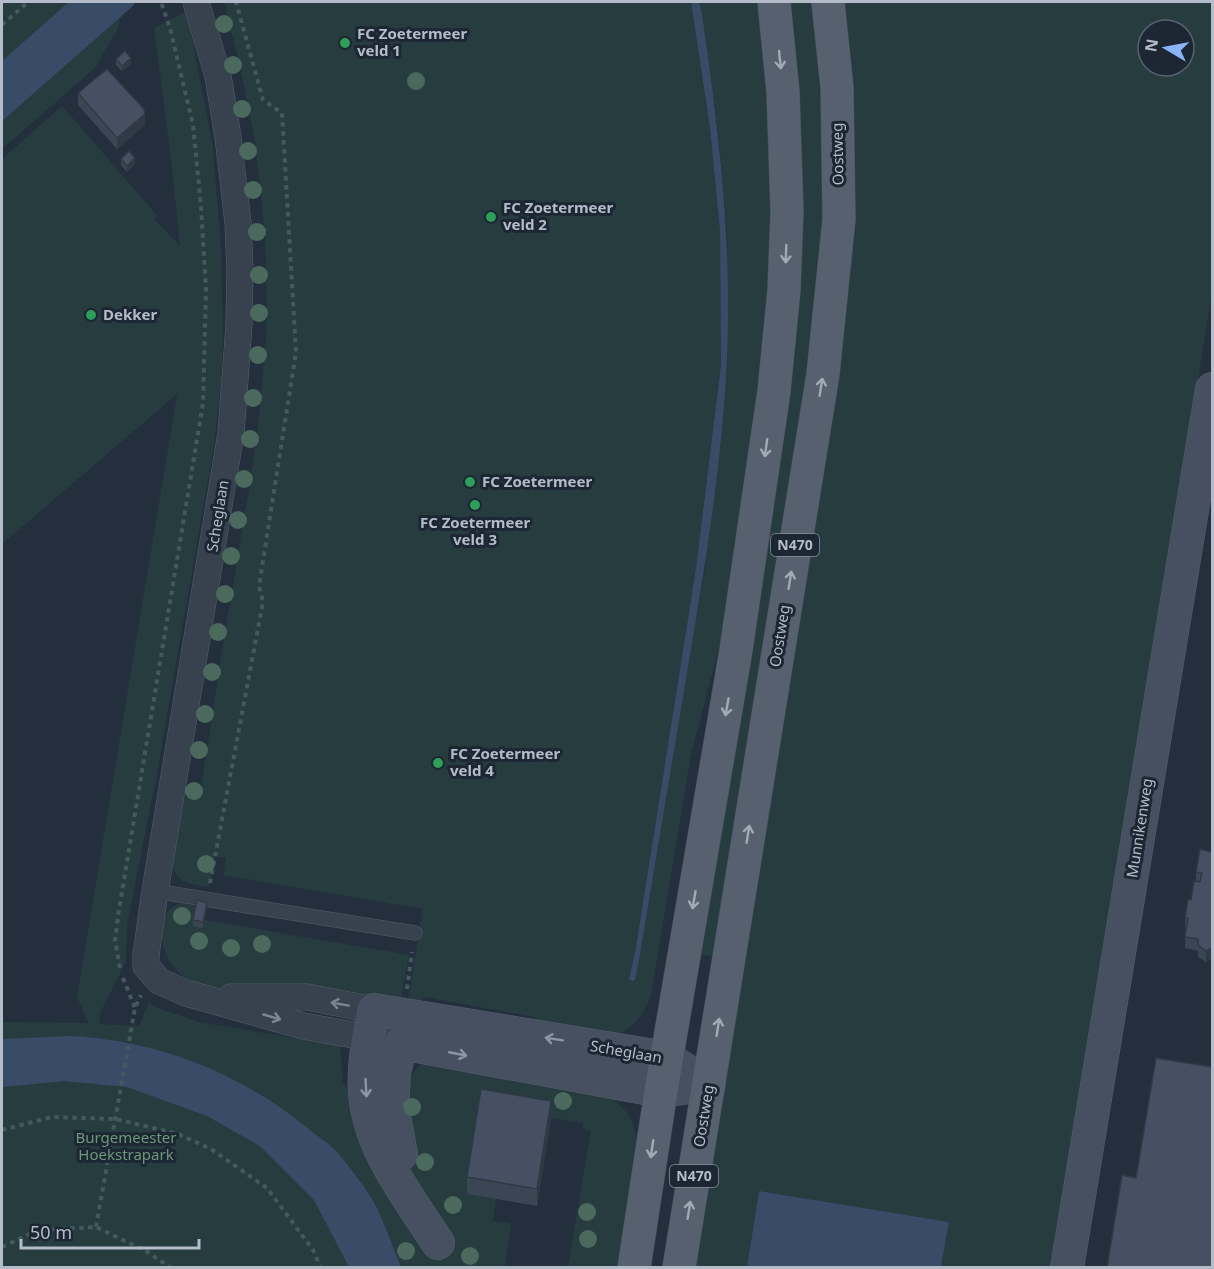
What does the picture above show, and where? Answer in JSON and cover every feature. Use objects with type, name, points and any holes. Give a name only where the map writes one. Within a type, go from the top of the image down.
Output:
[{"type":"main road","name":"N470","points":[[634,1268],[661,1091],[736,650],[777,369],[788,211],[783,92],[774,2]]},
{"type":"main road","name":"Oostweg","points":[[679,1268],[824,374],[839,219],[837,88],[828,2]]},
{"type":"street","name":"Scheglaan","points":[[196,2],[218,75],[228,137],[238,223],[239,326],[231,433],[155,891],[146,955],[147,966],[159,981],[177,990],[201,997],[306,998],[386,1026],[661,1091],[709,1085]]},
{"type":"street","name":"Munnikenweg","points":[[1067,1268],[1212,389]]},
{"type":"street","name":"Scheglaan","points":[[386,1026],[667,1058],[709,1085]]},
{"type":"street","points":[[386,1026],[394,1073],[392,1106],[402,1158],[442,1255]]},
{"type":"lane","points":[[155,891],[415,933]]},
{"type":"path","points":[[2,25],[28,2]]},
{"type":"path","points":[[96,1227],[135,1008],[117,960],[118,916],[203,403],[206,289],[193,125],[170,28],[161,2]]},
{"type":"path","points":[[207,899],[263,602],[259,586],[296,352],[282,113],[263,100],[236,2]]},
{"type":"path","points":[[386,1026],[415,933]]},
{"type":"path","points":[[2,1130],[52,1118],[115,1119],[178,1134],[212,1149],[267,1188],[313,1250],[321,1268]]},
{"type":"path","points":[[2,1247],[38,1230],[96,1227],[146,1251],[171,1268]]},
{"type":"green space","points":[[2,2],[121,2],[123,4],[118,28],[95,68],[2,149]]},
{"type":"green space","name":"FC Zoetermeer","points":[[224,2],[691,2],[710,128],[720,231],[721,365],[696,568],[629,979],[632,981],[705,568],[728,291],[727,231],[718,129],[699,2],[759,2],[772,150],[768,317],[726,620],[690,759],[651,995],[638,1019],[617,1036],[535,1020],[535,1017],[423,997],[421,1005],[408,1002],[423,909],[223,875],[226,858],[215,856],[209,887],[182,880],[172,866],[186,786],[201,788],[206,755],[192,752],[193,745],[207,747],[212,719],[198,717],[199,709],[213,710],[218,678],[204,675],[205,668],[219,671],[224,637],[212,634],[213,628],[225,630],[231,599],[218,597],[219,591],[232,592],[237,562],[224,559],[226,551],[238,553],[243,524],[230,522],[231,515],[244,517],[250,484],[236,481],[238,474],[251,476],[256,444],[243,441],[244,434],[257,436],[260,403],[247,401],[247,393],[261,395],[264,360],[251,358],[252,351],[265,352],[267,317],[252,317],[252,309],[267,309],[266,279],[252,279],[252,272],[266,272],[265,235],[250,235],[250,228],[264,227],[261,193],[247,194],[246,188],[260,185],[256,153],[243,155],[242,148],[256,146],[249,112],[236,114],[235,108],[248,105],[240,68],[228,71],[227,65],[239,61],[230,26],[219,29],[217,22],[228,19]]},
{"type":"green space","points":[[784,2],[812,2],[822,146],[821,258],[811,364],[719,957],[697,954],[770,511]]},
{"type":"green space","points":[[837,2],[1212,2],[1212,294],[1052,1267],[941,1267],[949,1222],[759,1191],[747,1267],[691,1268],[831,410]]},
{"type":"green space","name":"Burgemeester Hoekstrapark","points":[[187,11],[213,147],[221,247],[223,332],[221,384],[214,445],[157,773],[127,925],[126,962],[101,1011],[99,1024],[139,1026],[149,1002],[154,1007],[199,1022],[340,1046],[343,1083],[410,1151],[405,1094],[413,1073],[423,1061],[602,1094],[626,1112],[633,1123],[638,1140],[619,1267],[568,1267],[591,1131],[583,1129],[583,1123],[535,1115],[497,1193],[493,1221],[511,1224],[505,1267],[2,1267],[2,1022],[88,1023],[77,997],[177,394],[2,544],[2,159],[62,106],[157,215],[154,219],[180,246],[154,28]]},
{"type":"green space","points":[[181,903],[197,906],[205,920],[409,955],[399,1008],[279,996],[214,987],[190,980],[168,960],[162,938],[165,917],[172,908]]},
{"type":"water","points":[[69,2],[135,2],[2,121],[2,61]]},
{"type":"water","points":[[691,2],[699,2],[702,14],[723,185],[728,289],[726,384],[717,479],[703,573],[640,954],[635,980],[632,981],[629,979],[696,568],[721,365],[720,231],[710,128]]},
{"type":"water","points":[[70,1036],[134,1044],[195,1062],[252,1090],[279,1107],[330,1145],[353,1172],[377,1208],[401,1267],[349,1267],[314,1200],[260,1146],[207,1116],[127,1087],[64,1081],[2,1087],[2,1039]]},
{"type":"water","points":[[759,1191],[949,1222],[941,1267],[747,1267]]},
{"type":"building","points":[[125,51],[131,58],[122,66],[116,59]]},
{"type":"building","points":[[107,69],[144,109],[145,114],[117,138],[78,93]]},
{"type":"building","points":[[129,151],[135,158],[127,166],[121,159]]},
{"type":"building","points":[[1200,849],[1212,852],[1212,948],[1206,951],[1198,945],[1198,939],[1185,937],[1188,899],[1191,900],[1194,881],[1200,882],[1202,873],[1196,872]]},
{"type":"building","points":[[197,900],[207,903],[203,922],[193,920]]},
{"type":"building","points":[[1156,1058],[1212,1067],[1212,1268],[1107,1268],[1122,1175],[1136,1178]]},
{"type":"building","points":[[481,1089],[551,1101],[537,1189],[467,1177]]},
{"type":"place","name":"FC Zoetermeer veld 1","points":[[345,43]]},
{"type":"place","name":"FC Zoetermeer veld 2","points":[[491,217]]},
{"type":"place","name":"Dekker","points":[[91,315]]},
{"type":"place","name":"FC Zoetermeer","points":[[470,482]]},
{"type":"place","name":"FC Zoetermeer veld 3","points":[[475,505]]},
{"type":"place","name":"FC Zoetermeer veld 4","points":[[438,763]]}]
